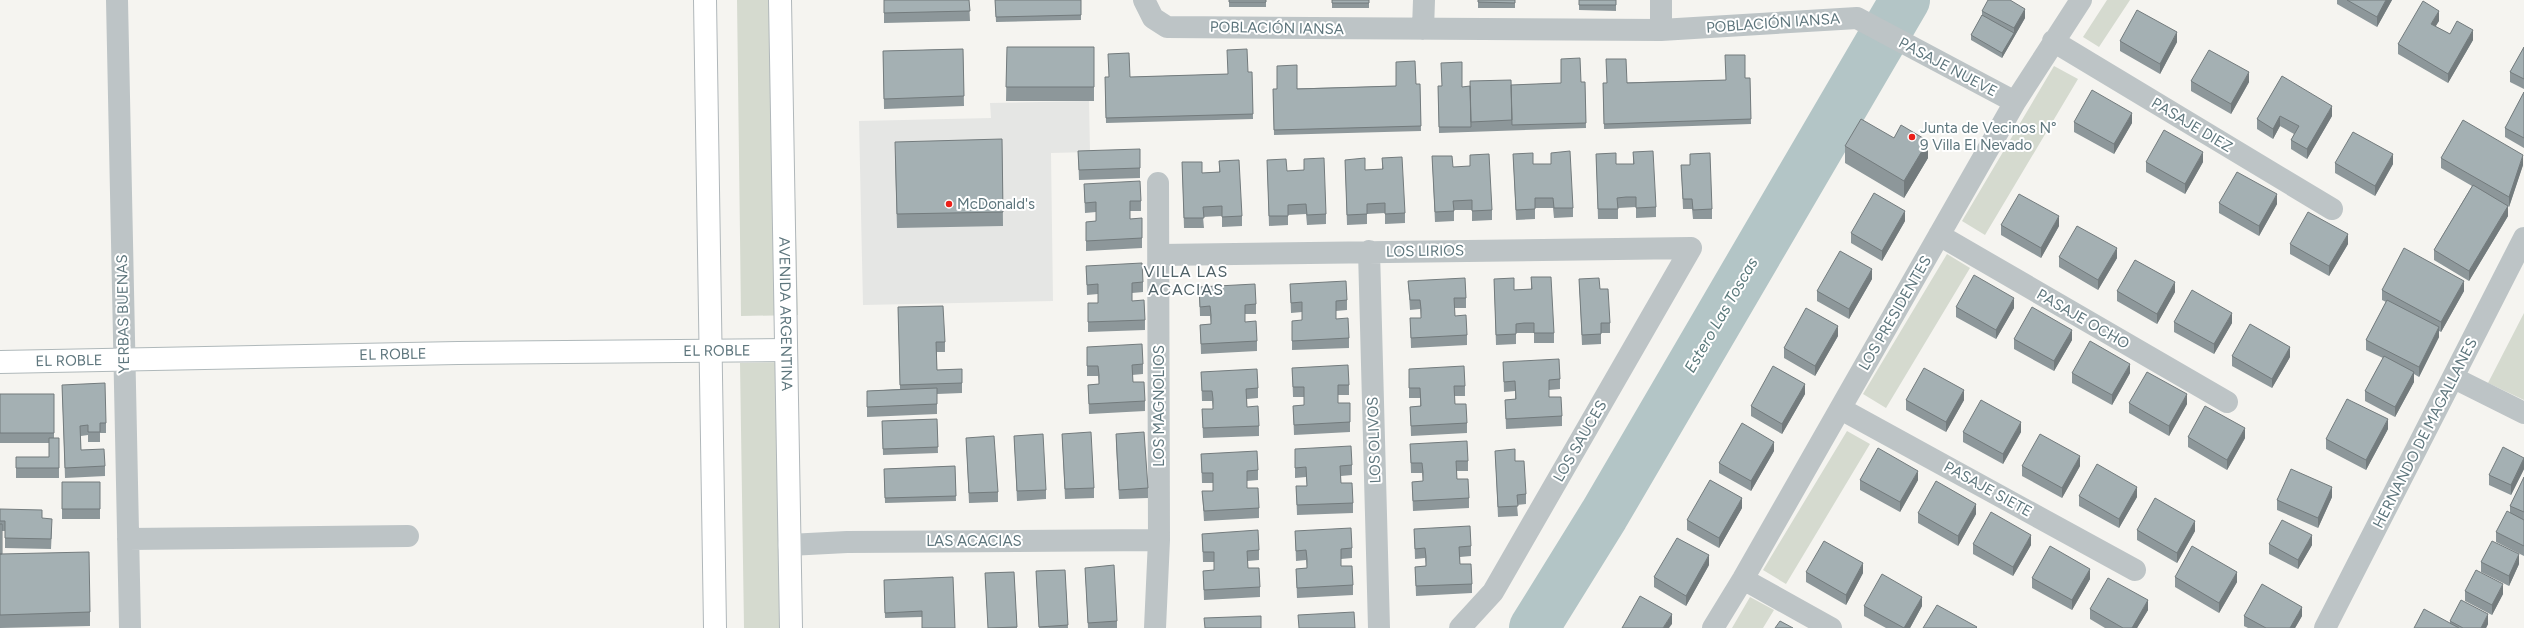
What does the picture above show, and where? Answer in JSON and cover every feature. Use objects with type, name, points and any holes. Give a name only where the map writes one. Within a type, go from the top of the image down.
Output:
[{"type":"main road","points":[[705,0],[715,628]]},
{"type":"main road","name":"AVENIDA ARGENTINA","points":[[780,0],[791,628]]},
{"type":"main road","name":"EL ROBLE","points":[[0,362],[786,350]]},
{"type":"street","name":"YERBAS BUENAS","points":[[117,0],[130,628]]},
{"type":"street","name":"POBLACIÓN IANSA","points":[[1144,0],[1153,18],[1167,27],[1661,30],[1857,18],[1881,31]]},
{"type":"street","points":[[1423,29],[1424,0]]},
{"type":"street","points":[[1661,0],[1661,30]]},
{"type":"street","name":"LOS PRESIDENTES","points":[[1713,628],[1841,409],[2015,102],[2053,41],[2081,0]]},
{"type":"street","name":"PASAJE NUEVE","points":[[1881,31],[2015,102]]},
{"type":"street","name":"PASAJE DIEZ","points":[[2053,41],[2332,209]]},
{"type":"street","name":"LOS MAGNOLIOS","points":[[1154,628],[1159,540],[1160,255],[1158,183]]},
{"type":"street","name":"PASAJE OCHO","points":[[1939,235],[2227,402]]},
{"type":"street","name":"HERNANDO DE MAGALLANES","points":[[2327,627],[2524,238]]},
{"type":"street","name":"LOS LIRIOS","points":[[1160,255],[1369,251],[1690,248]]},
{"type":"street","name":"LOS SAUCES","points":[[1460,628],[1493,592],[1690,248]]},
{"type":"street","name":"LOS OLIVOS","points":[[1369,251],[1379,628]]},
{"type":"street","points":[[2454,378],[2524,413]]},
{"type":"street","name":"PASAJE SIETE","points":[[1841,409],[2134,570]]},
{"type":"street","points":[[128,539],[408,536]]},
{"type":"street","name":"LAS ACACIAS","points":[[789,545],[847,542],[1159,540]]},
{"type":"street","points":[[1743,579],[1831,628]]},
{"type":"shaded area","points":[[737,0],[790,0],[798,315],[741,316]]},
{"type":"shaded area","points":[[2107,0],[2130,0],[2099,47],[2083,37]]},
{"type":"shaded area","points":[[2054,66],[2078,79],[1985,235],[1962,221]]},
{"type":"shaded area","points":[[1089,101],[1090,152],[1051,153],[1053,301],[863,305],[859,121],[991,118],[990,103]]},
{"type":"shaded area","points":[[1947,254],[1970,268],[1886,408],[1863,394]]},
{"type":"shaded area","points":[[2524,313],[2524,400],[2488,383]]},
{"type":"shaded area","points":[[794,362],[796,628],[744,628],[740,363]]},
{"type":"shaded area","points":[[1847,431],[1870,444],[1786,584],[1763,570]]},
{"type":"shaded area","points":[[1750,597],[1774,610],[1763,628],[1732,628]]},
{"type":"building","points":[[884,0],[969,0],[970,11],[884,13]]},
{"type":"building","points":[[995,0],[1081,0],[1081,15],[996,17]]},
{"type":"building","points":[[1229,0],[1266,0],[1266,2],[1229,2]]},
{"type":"building","points":[[1332,0],[1369,0],[1369,3],[1332,3]]},
{"type":"building","points":[[1478,0],[1515,0],[1515,3],[1478,2]]},
{"type":"building","points":[[1579,0],[1616,0],[1616,5],[1579,5]]},
{"type":"building","points":[[1988,0],[2010,0],[2025,9],[2014,28],[1982,11]]},
{"type":"building","points":[[2347,0],[2386,0],[2377,17]]},
{"type":"building","points":[[2423,1],[2439,11],[2431,24],[2450,34],[2457,21],[2473,30],[2448,74],[2398,44]]},
{"type":"building","points":[[2137,10],[2177,32],[2160,64],[2120,41]]},
{"type":"building","points":[[1982,15],[2014,33],[2002,53],[1971,35]]},
{"type":"building","points":[[1007,47],[1094,47],[1094,87],[1006,87]]},
{"type":"building","points":[[2524,47],[2524,79],[2510,72]]},
{"type":"building","points":[[963,49],[964,96],[884,99],[883,51]]},
{"type":"building","points":[[1247,49],[1248,72],[1252,72],[1253,114],[1106,118],[1105,77],[1109,77],[1108,54],[1129,53],[1130,77],[1228,74],[1227,50]]},
{"type":"building","points":[[2209,50],[2249,72],[2231,104],[2191,81]]},
{"type":"building","points":[[1725,55],[1745,55],[1745,78],[1750,78],[1751,119],[1604,124],[1603,83],[1607,83],[1606,59],[1626,59],[1627,83],[1726,80]]},
{"type":"building","points":[[1580,58],[1581,82],[1585,82],[1586,123],[1512,125],[1511,85],[1561,83],[1561,59]]},
{"type":"building","points":[[1415,61],[1416,84],[1420,84],[1421,126],[1274,130],[1273,89],[1277,89],[1277,66],[1297,65],[1297,89],[1396,86],[1396,62]]},
{"type":"building","points":[[1462,62],[1462,87],[1470,86],[1471,127],[1439,127],[1438,86],[1442,86],[1441,63]]},
{"type":"building","points":[[2282,76],[2332,106],[2307,149],[2291,140],[2299,126],[2280,116],[2273,129],[2257,119]]},
{"type":"building","points":[[1511,80],[1512,120],[1471,122],[1470,81]]},
{"type":"building","points":[[2092,90],[2132,113],[2114,144],[2074,122]]},
{"type":"building","points":[[2524,92],[2524,138],[2505,128]]},
{"type":"building","points":[[1861,119],[1894,138],[1901,125],[1928,141],[1904,181],[1845,146]]},
{"type":"building","points":[[2463,120],[2523,155],[2509,197],[2441,158]]},
{"type":"building","points":[[2164,130],[2203,152],[2185,184],[2146,162]]},
{"type":"building","points":[[2353,132],[2393,154],[2375,186],[2335,163]]},
{"type":"building","name":"McDonald's","points":[[1002,139],[1003,212],[897,214],[895,142]]},
{"type":"building","points":[[1140,149],[1140,168],[1079,170],[1078,151]]},
{"type":"building","points":[[1570,151],[1573,208],[1554,208],[1553,198],[1535,198],[1535,209],[1516,210],[1513,154],[1533,153],[1533,164],[1551,164],[1551,153]]},
{"type":"building","points":[[1653,151],[1656,207],[1636,208],[1636,197],[1626,197],[1617,198],[1618,209],[1598,209],[1596,154],[1616,153],[1616,164],[1634,164],[1633,152]]},
{"type":"building","points":[[1710,153],[1712,209],[1693,210],[1692,199],[1683,199],[1681,165],[1690,165],[1690,154]]},
{"type":"building","points":[[1489,154],[1492,210],[1472,211],[1472,200],[1453,201],[1454,211],[1435,212],[1432,156],[1452,156],[1453,167],[1470,166],[1470,155]]},
{"type":"building","points":[[1402,157],[1405,213],[1385,214],[1385,203],[1367,204],[1367,214],[1347,215],[1345,160],[1365,158],[1365,170],[1383,169],[1382,158]]},
{"type":"building","points":[[1324,158],[1326,214],[1307,215],[1306,204],[1288,205],[1288,216],[1269,216],[1267,160],[1286,159],[1287,171],[1304,170],[1304,159]]},
{"type":"building","points":[[1239,160],[1242,216],[1222,217],[1222,206],[1203,207],[1204,218],[1184,218],[1182,162],[1202,162],[1202,173],[1220,172],[1219,161]]},
{"type":"building","points":[[2237,172],[2277,194],[2259,226],[2219,203]]},
{"type":"building","points":[[1140,181],[1141,201],[1130,201],[1130,219],[1142,218],[1142,238],[1086,241],[1086,222],[1096,221],[1096,202],[1085,203],[1084,184]]},
{"type":"building","points":[[2473,185],[2508,206],[2469,271],[2434,250]]},
{"type":"building","points":[[1874,193],[1905,211],[1882,251],[1851,233]]},
{"type":"building","points":[[2019,194],[2059,216],[2041,248],[2001,225]]},
{"type":"building","points":[[2308,212],[2348,234],[2329,266],[2290,244]]},
{"type":"building","points":[[2077,226],[2117,248],[2098,280],[2059,257]]},
{"type":"building","points":[[2404,248],[2464,281],[2441,322],[2382,290]]},
{"type":"building","points":[[1840,251],[1872,269],[1849,309],[1817,291]]},
{"type":"building","points":[[2135,260],[2175,282],[2157,314],[2117,291]]},
{"type":"building","points":[[1142,263],[1143,282],[1132,283],[1132,301],[1144,300],[1145,320],[1088,322],[1088,303],[1098,303],[1098,284],[1087,285],[1086,266]]},
{"type":"building","points":[[1974,275],[2014,298],[1996,330],[1956,307]]},
{"type":"building","points":[[1531,277],[1551,277],[1554,333],[1534,333],[1534,323],[1524,323],[1516,324],[1516,334],[1496,335],[1494,279],[1514,278],[1514,290],[1532,289]]},
{"type":"building","points":[[1465,278],[1466,298],[1454,298],[1455,316],[1466,315],[1467,335],[1411,338],[1410,318],[1421,318],[1421,309],[1420,300],[1410,300],[1408,281]]},
{"type":"building","points":[[1599,278],[1600,289],[1608,289],[1610,323],[1601,323],[1601,334],[1582,335],[1579,279]]},
{"type":"building","points":[[1346,281],[1347,300],[1336,301],[1336,319],[1348,318],[1349,338],[1292,341],[1292,321],[1302,320],[1302,302],[1291,303],[1290,284]]},
{"type":"building","points":[[1255,284],[1256,304],[1245,305],[1245,322],[1256,321],[1257,341],[1201,344],[1200,325],[1211,324],[1211,315],[1210,306],[1200,307],[1199,287]]},
{"type":"building","points":[[2192,290],[2232,313],[2214,344],[2174,322]]},
{"type":"building","points":[[2387,300],[2439,327],[2419,367],[2366,340]]},
{"type":"building","points":[[943,306],[945,342],[936,342],[937,370],[962,369],[962,383],[900,385],[898,307]]},
{"type":"building","points":[[2032,307],[2072,330],[2054,361],[2014,339]]},
{"type":"building","points":[[1806,308],[1838,326],[1815,366],[1784,348]]},
{"type":"building","points":[[2250,324],[2290,347],[2272,379],[2232,356]]},
{"type":"building","points":[[2090,341],[2130,364],[2112,395],[2072,373]]},
{"type":"building","points":[[1142,344],[1143,364],[1132,365],[1133,382],[1144,382],[1145,401],[1089,404],[1088,385],[1099,384],[1099,375],[1098,366],[1087,366],[1087,347]]},
{"type":"building","points":[[2384,356],[2414,372],[2395,407],[2365,391]]},
{"type":"building","points":[[1559,359],[1560,379],[1549,380],[1549,397],[1561,397],[1562,416],[1506,419],[1505,400],[1516,399],[1515,381],[1504,382],[1503,362]]},
{"type":"building","points":[[1348,365],[1349,385],[1338,385],[1338,403],[1350,403],[1350,422],[1294,425],[1293,406],[1304,405],[1304,387],[1293,387],[1292,368]]},
{"type":"building","points":[[1464,366],[1465,386],[1454,386],[1455,404],[1466,404],[1467,423],[1411,426],[1410,407],[1421,406],[1420,388],[1409,388],[1409,369]]},
{"type":"building","points":[[1773,366],[1805,384],[1782,424],[1751,406]]},
{"type":"building","points":[[1924,368],[1964,390],[1946,422],[1906,400]]},
{"type":"building","points":[[1257,369],[1258,388],[1246,389],[1247,407],[1258,406],[1259,426],[1203,428],[1202,409],[1213,409],[1213,399],[1212,391],[1202,391],[1201,372]]},
{"type":"building","points":[[2147,372],[2187,394],[2169,426],[2129,403]]},
{"type":"building","points":[[105,383],[106,423],[100,423],[100,432],[88,432],[88,425],[80,426],[81,450],[104,449],[105,466],[65,468],[62,385]]},
{"type":"building","points":[[937,388],[937,404],[867,407],[867,391]]},
{"type":"building","points":[[0,394],[54,394],[54,433],[0,433]]},
{"type":"building","points":[[2347,399],[2388,419],[2366,460],[2326,439]]},
{"type":"building","points":[[1981,400],[2021,422],[2003,454],[1963,432]]},
{"type":"building","points":[[2205,406],[2245,428],[2227,460],[2188,437]]},
{"type":"building","points":[[937,419],[938,447],[883,449],[882,421]]},
{"type":"building","points":[[1742,423],[1774,442],[1751,481],[1719,463]]},
{"type":"building","points":[[1091,432],[1094,488],[1065,489],[1062,434]]},
{"type":"building","points":[[1144,432],[1148,488],[1119,490],[1116,434]]},
{"type":"building","points":[[1043,434],[1046,490],[1017,491],[1014,436]]},
{"type":"building","points":[[2040,434],[2080,456],[2062,488],[2022,466]]},
{"type":"building","points":[[994,436],[998,492],[969,493],[966,438]]},
{"type":"building","points":[[49,438],[59,438],[59,468],[16,468],[16,457],[49,457]]},
{"type":"building","points":[[1467,441],[1468,461],[1456,461],[1457,479],[1468,479],[1469,498],[1413,501],[1412,482],[1423,481],[1423,472],[1422,463],[1411,463],[1410,444]]},
{"type":"building","points":[[1351,446],[1352,465],[1340,466],[1341,483],[1352,483],[1353,503],[1297,505],[1296,486],[1307,486],[1306,467],[1295,468],[1295,449]]},
{"type":"building","points":[[2503,447],[2524,458],[2511,485],[2489,475]]},
{"type":"building","points":[[1878,448],[1918,471],[1900,502],[1860,480]]},
{"type":"building","points":[[1515,449],[1515,461],[1524,461],[1526,494],[1517,495],[1518,506],[1498,507],[1495,451]]},
{"type":"building","points":[[1257,451],[1258,470],[1247,471],[1247,488],[1258,488],[1259,508],[1204,511],[1202,491],[1213,491],[1213,473],[1202,473],[1201,454]]},
{"type":"building","points":[[2097,464],[2137,487],[2119,519],[2079,496]]},
{"type":"building","points":[[955,466],[956,496],[885,498],[884,469]]},
{"type":"building","points":[[2291,469],[2332,487],[2318,518],[2277,500]]},
{"type":"building","points":[[2524,477],[2524,512],[2510,506]]},
{"type":"building","points":[[1710,480],[1742,498],[1719,538],[1687,520]]},
{"type":"building","points":[[1936,481],[1976,504],[1958,536],[1918,513]]},
{"type":"building","points":[[62,482],[100,482],[100,509],[62,509]]},
{"type":"building","points":[[2155,498],[2195,521],[2177,553],[2137,530]]},
{"type":"building","points":[[0,509],[42,510],[42,518],[52,519],[51,539],[5,538],[5,521],[0,521]]},
{"type":"building","points":[[2507,511],[2524,520],[2524,546],[2496,532]]},
{"type":"building","points":[[1991,512],[2031,535],[2013,567],[1973,544]]},
{"type":"building","points":[[2282,520],[2312,535],[2298,560],[2269,544]]},
{"type":"building","points":[[0,524],[2,524],[2,554],[0,554]]},
{"type":"building","points":[[1470,526],[1471,546],[1459,547],[1460,564],[1471,564],[1472,584],[1416,586],[1415,567],[1426,566],[1426,557],[1425,548],[1415,549],[1414,529]]},
{"type":"building","points":[[1351,528],[1352,548],[1341,549],[1341,566],[1352,566],[1353,585],[1297,588],[1296,569],[1307,568],[1307,559],[1306,550],[1296,551],[1295,531]]},
{"type":"building","points":[[1258,530],[1259,550],[1247,551],[1248,568],[1259,568],[1260,587],[1204,590],[1203,571],[1214,570],[1214,552],[1203,552],[1202,534]]},
{"type":"building","points":[[1677,538],[1709,555],[1686,596],[1654,577]]},
{"type":"building","points":[[1824,541],[1863,563],[1846,595],[1806,572]]},
{"type":"building","points":[[2492,541],[2519,554],[2509,576],[2481,562]]},
{"type":"building","points":[[2050,546],[2090,569],[2072,600],[2032,578]]},
{"type":"building","points":[[2192,546],[2237,572],[2219,603],[2175,577]]},
{"type":"building","points":[[89,552],[90,612],[0,615],[0,554]]},
{"type":"building","points":[[1114,565],[1117,621],[1088,623],[1085,568]]},
{"type":"building","points":[[1065,570],[1068,625],[1039,627],[1036,571]]},
{"type":"building","points":[[2476,570],[2503,584],[2492,605],[2465,591]]},
{"type":"building","points":[[1014,572],[1017,627],[988,628],[985,573]]},
{"type":"building","points":[[1882,574],[1922,597],[1904,628],[1864,606]]},
{"type":"building","points":[[953,577],[955,628],[922,628],[922,611],[885,613],[884,580]]},
{"type":"building","points":[[2108,578],[2148,600],[2132,628],[2123,628],[2090,609]]},
{"type":"building","points":[[2262,584],[2302,607],[2290,628],[2266,628],[2244,616]]},
{"type":"building","points":[[1640,596],[1672,614],[1663,628],[1622,628]]},
{"type":"building","points":[[2461,600],[2488,614],[2481,628],[2463,628],[2450,621]]},
{"type":"building","points":[[1937,605],[1977,627],[1923,628]]},
{"type":"building","points":[[2424,609],[2459,628],[2414,628]]},
{"type":"building","points":[[1354,612],[1355,628],[1299,628],[1298,615]]},
{"type":"building","points":[[1261,616],[1261,628],[1205,628],[1204,618]]},
{"type":"building","points":[[1780,621],[1793,628],[1775,628]]},
{"type":"waterway","name":"Estero Las Toscas","points":[[1534,628],[1604,515],[1905,0]]},
{"type":"place","name":"Junta de Vecinos N° 9 Villa El Nevado","points":[[1912,137]]},
{"type":"place","name":"McDonald's","points":[[949,204]]},
{"type":"district","name":"VILLA LAS ACACIAS","points":[[1186,280]]}]
